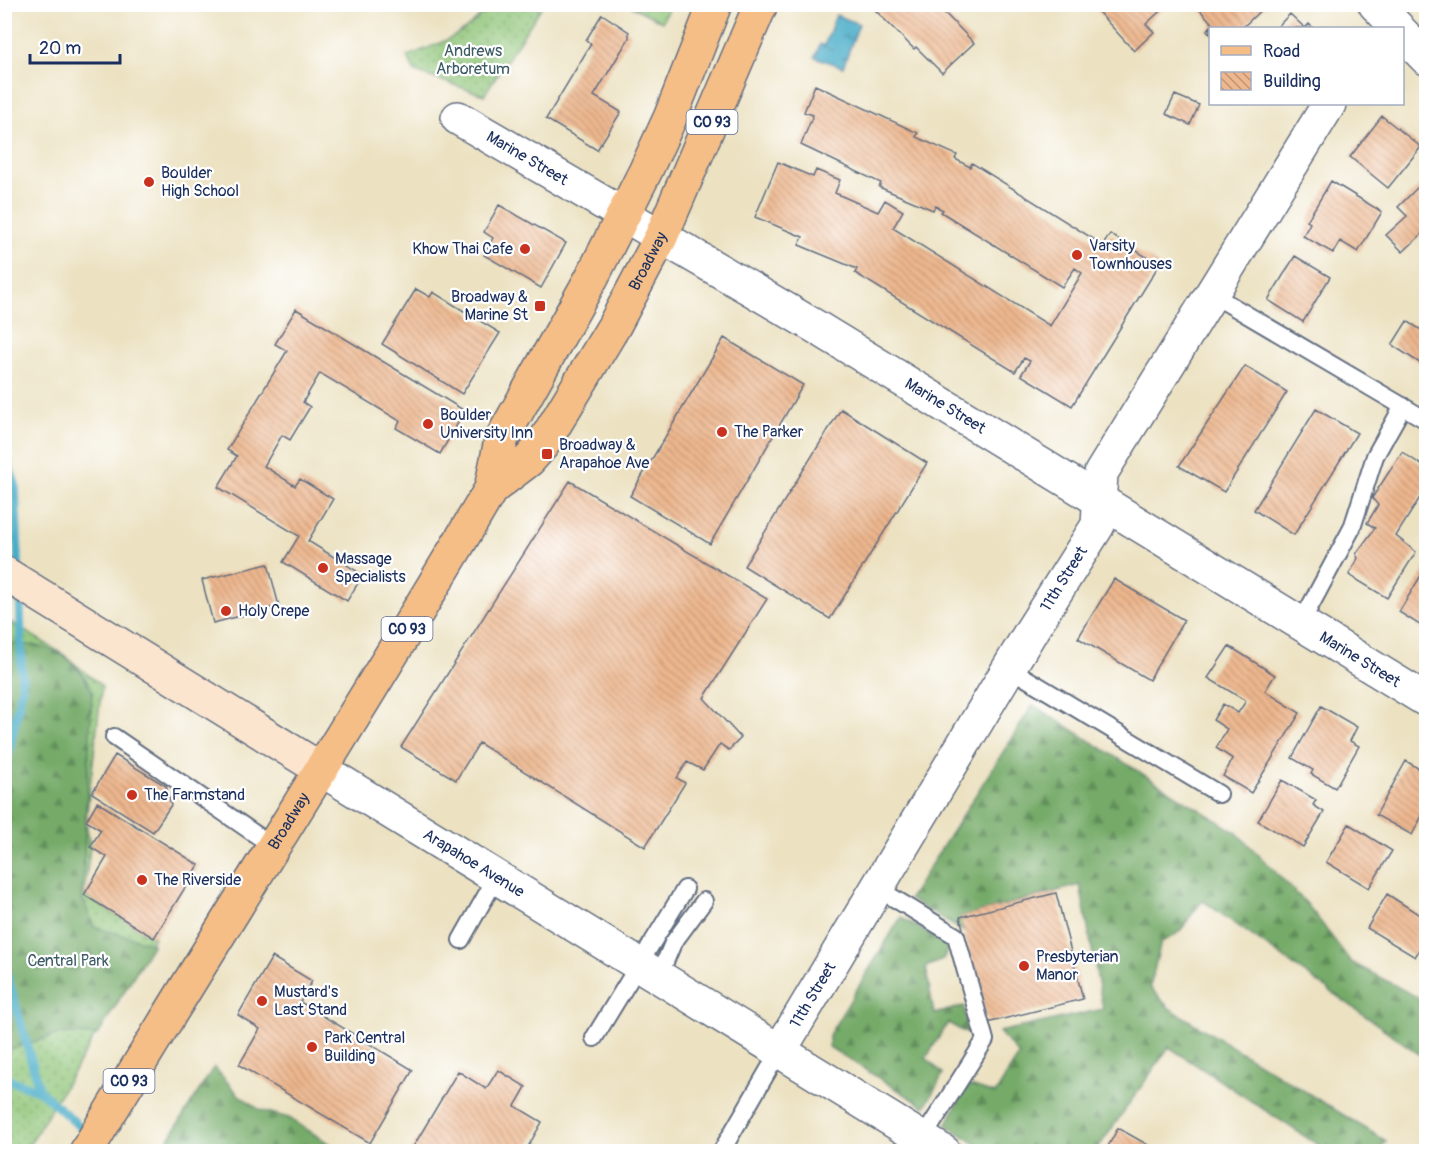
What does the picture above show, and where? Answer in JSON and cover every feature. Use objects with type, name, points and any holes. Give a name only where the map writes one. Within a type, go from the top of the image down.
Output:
[{"type":"main road","name":"Broadway","points":[[86,1152],[171,1010],[322,770],[491,489],[501,440],[623,216],[670,118],[715,4]]},
{"type":"main road","name":"Broadway","points":[[491,489],[529,460],[543,444],[614,326],[661,237],[761,4]]},
{"type":"main road","name":"Arapahoe Avenue","points":[[4,573],[322,770]]},
{"type":"street","points":[[1404,38],[1426,58]]},
{"type":"street","name":"11th Street","points":[[780,1050],[1009,668],[1098,525],[1101,473],[1210,293],[1328,105]]},
{"type":"street","name":"Marine Street","points":[[458,118],[816,327],[1426,700]]},
{"type":"street","name":"Arapahoe Avenue","points":[[322,770],[934,1145]]},
{"type":"lane","points":[[1210,293],[1426,420]]},
{"type":"lane","points":[[1300,623],[1352,528],[1375,456],[1403,406]]},
{"type":"lane","points":[[1009,668],[1219,794]]},
{"type":"lane","points":[[114,736],[274,847]]},
{"type":"lane","points":[[461,940],[496,878]]},
{"type":"lane","points":[[877,888],[956,936],[985,1040],[934,1145]]},
{"type":"lane","points":[[649,970],[685,889]]},
{"type":"lane","points":[[594,1038],[673,943],[704,901]]},
{"type":"lane","points":[[721,1152],[780,1050]]},
{"type":"green space","name":"Andrews Arboretum","points":[[489,5],[543,5],[484,95],[415,72],[407,56],[463,31]]},
{"type":"green space","points":[[629,5],[670,5],[662,22]]},
{"type":"green space","name":"Central Park","points":[[4,618],[63,654],[102,686],[86,821],[90,847],[84,895],[154,938],[25,1152],[4,1151]]},
{"type":"green space","name":"Central Park","points":[[15,643],[41,647],[61,654],[78,668],[92,691],[82,897],[94,927],[153,944],[98,1035],[59,1034],[5,1051],[4,648]]},
{"type":"green space","points":[[1033,705],[1237,833],[1307,904],[1351,962],[1426,1002],[1426,1059],[1203,901],[1181,930],[1161,942],[1150,987],[1169,1008],[1386,1141],[1379,1151],[1327,1151],[1169,1047],[1096,1151],[987,1151],[946,1125],[967,1085],[995,1094],[1019,1055],[999,1032],[1103,1009],[1080,885],[960,917],[964,932],[909,899]]},
{"type":"green space","points":[[901,917],[949,946],[943,960],[926,967],[934,1014],[964,1006],[968,1034],[948,1023],[926,1058],[943,1074],[925,1107],[829,1047],[829,1035]]},
{"type":"green space","points":[[214,1067],[238,1094],[260,1110],[289,1118],[341,1151],[161,1151]]},
{"type":"water","points":[[836,15],[859,24],[843,67],[815,57],[820,44],[824,46]]},
{"type":"building","points":[[876,4],[936,4],[974,43],[942,73],[873,8]]},
{"type":"building","points":[[1091,4],[1168,4],[1146,24],[1154,32],[1134,51]]},
{"type":"building","points":[[1202,4],[1267,4],[1243,27],[1210,27],[1213,24],[1198,8]]},
{"type":"building","points":[[602,14],[629,32],[629,38],[594,96],[621,112],[597,150],[546,119],[591,44],[586,40]]},
{"type":"building","points":[[1290,14],[1304,27],[1277,27]]},
{"type":"building","name":"Varsity Townhouses","points":[[815,85],[918,133],[916,137],[957,155],[955,159],[970,167],[972,163],[1103,245],[1110,234],[1159,265],[1072,406],[1021,375],[1030,361],[1024,358],[1015,372],[855,273],[857,269],[799,245],[803,237],[755,217],[778,162],[813,177],[816,170],[840,180],[835,193],[878,212],[885,200],[903,211],[893,228],[1050,326],[1082,273],[1075,268],[1062,287],[941,212],[943,210],[935,206],[933,210],[879,187],[881,183],[801,145],[813,115],[804,112]]},
{"type":"building","points":[[1175,95],[1199,105],[1190,125],[1166,114]]},
{"type":"building","points":[[1382,116],[1421,147],[1388,188],[1350,157]]},
{"type":"building","points":[[1426,179],[1426,236],[1423,233],[1403,252],[1386,235],[1407,216],[1398,207]]},
{"type":"building","points":[[1331,181],[1382,212],[1358,252],[1340,241],[1333,253],[1303,236],[1310,223],[1307,221]]},
{"type":"building","name":"Khow Thai Cafe","points":[[499,205],[566,243],[541,288],[484,255],[493,238],[484,232]]},
{"type":"building","points":[[1295,256],[1330,277],[1303,322],[1268,300]]},
{"type":"building","points":[[416,289],[430,297],[433,292],[500,333],[462,394],[382,344]]},
{"type":"building","name":"Boulder University Inn","points":[[296,309],[465,411],[440,454],[396,428],[400,421],[320,373],[303,402],[310,407],[290,440],[282,435],[264,466],[295,486],[300,479],[333,499],[308,541],[363,575],[347,601],[283,562],[299,536],[218,487],[237,456],[227,450],[287,351],[275,344]]},
{"type":"building","points":[[1407,321],[1426,333],[1426,367],[1392,345]]},
{"type":"building","name":"The Parker","points":[[724,338],[803,385],[710,544],[630,496]]},
{"type":"building","points":[[1245,366],[1287,392],[1224,492],[1179,466]]},
{"type":"building","points":[[841,409],[927,463],[830,619],[744,566]]},
{"type":"building","points":[[1316,409],[1357,433],[1294,535],[1254,510]]},
{"type":"building","points":[[1402,452],[1426,468],[1426,488],[1396,536],[1416,552],[1387,598],[1349,575],[1358,558],[1356,554],[1375,528],[1367,523],[1378,505],[1372,498]]},
{"type":"building","points":[[570,481],[767,599],[704,698],[741,738],[729,750],[720,744],[703,770],[687,762],[677,778],[685,783],[645,847],[479,743],[456,780],[401,747]]},
{"type":"building","points":[[268,564],[279,606],[213,623],[202,580]]},
{"type":"building","points":[[1426,567],[1426,629],[1399,612]]},
{"type":"building","points":[[1114,579],[1184,620],[1149,680],[1078,638]]},
{"type":"building","points":[[1229,646],[1275,675],[1265,691],[1300,713],[1251,793],[1223,776],[1233,759],[1216,748],[1227,729],[1213,720],[1223,704],[1238,713],[1246,701],[1208,678]]},
{"type":"building","points":[[1321,706],[1357,727],[1350,741],[1359,746],[1335,788],[1311,774],[1313,770],[1292,758]]},
{"type":"building","name":"The Farmstand","points":[[115,755],[166,786],[171,805],[153,832],[92,793]]},
{"type":"building","points":[[1406,761],[1426,773],[1426,808],[1412,835],[1376,815]]},
{"type":"building","points":[[1282,780],[1316,800],[1313,805],[1324,812],[1303,847],[1258,821]]},
{"type":"building","name":"The Riverside","points":[[97,802],[199,865],[154,938],[84,895],[107,857],[90,847],[101,830],[86,821]]},
{"type":"building","points":[[1349,824],[1392,851],[1369,888],[1326,862]]},
{"type":"building","name":"Presbyterian Manor","points":[[1056,893],[1083,999],[987,1023],[960,917]]},
{"type":"building","points":[[1387,894],[1426,919],[1426,938],[1415,957],[1367,928]]},
{"type":"building","name":"Park Central Building","points":[[272,957],[312,981],[300,1002],[413,1070],[370,1143],[239,1065],[260,1029],[238,1015]]},
{"type":"building","points":[[498,1070],[526,1087],[515,1106],[542,1122],[525,1152],[410,1152],[458,1071],[486,1089]]},
{"type":"building","points":[[1118,1128],[1150,1146],[1147,1152],[1105,1152]]},
{"type":"waterway","points":[[4,452],[15,484],[19,575]]},
{"type":"waterway","points":[[4,774],[22,688],[20,592]]},
{"type":"waterway","points":[[4,965],[40,1091],[108,1152]]},
{"type":"waterway","points":[[4,1078],[40,1091]]},
{"type":"place","name":"Boulder High School","points":[[149,182]]},
{"type":"place","name":"Khow Thai Cafe","points":[[525,249]]},
{"type":"place","name":"Varsity Townhouses","points":[[1077,255]]},
{"type":"place","name":"Broadway & Marine St","points":[[540,306]]},
{"type":"place","name":"Boulder University Inn","points":[[428,424]]},
{"type":"place","name":"The Parker","points":[[722,432]]},
{"type":"place","name":"Broadway & Arapahoe Ave","points":[[547,454]]},
{"type":"place","name":"Massage Specialists","points":[[323,568]]},
{"type":"place","name":"Holy Crepe","points":[[226,611]]},
{"type":"place","name":"The Farmstand","points":[[132,795]]},
{"type":"place","name":"The Riverside","points":[[142,880]]},
{"type":"place","name":"Presbyterian Manor","points":[[1024,966]]},
{"type":"place","name":"Mustard's Last Stand","points":[[262,1001]]},
{"type":"place","name":"Park Central Building","points":[[312,1047]]}]
